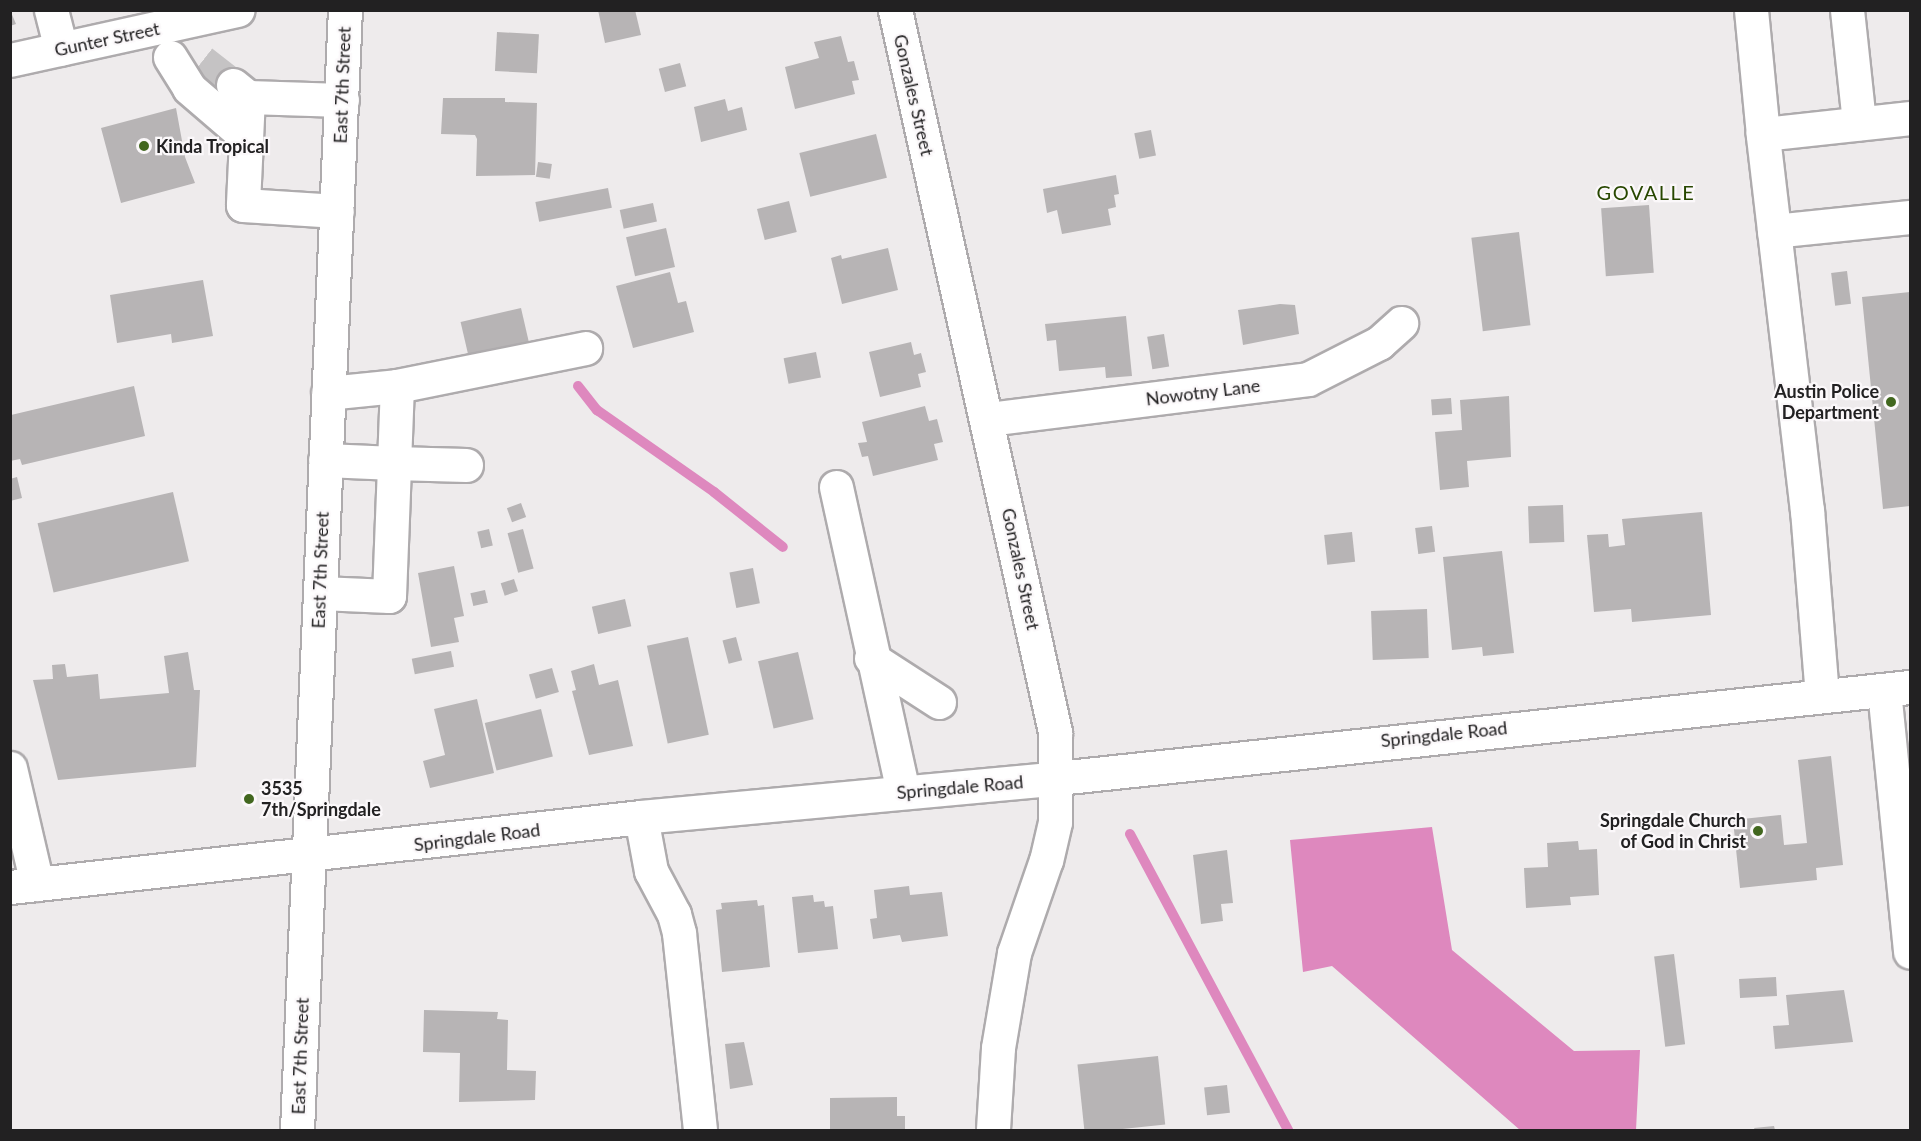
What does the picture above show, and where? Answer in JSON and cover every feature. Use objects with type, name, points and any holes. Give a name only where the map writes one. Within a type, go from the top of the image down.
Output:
[{"type":"main road","points":[[51,10],[61,49]]},
{"type":"main road","name":"East 7th Street","points":[[297,1131],[345,10]]},
{"type":"main road","name":"Gonzales Street","points":[[895,10],[988,419],[1055,732],[1058,778],[1055,822],[1046,860],[1014,953],[998,1048],[993,1131]]},
{"type":"main road","points":[[1751,10],[1763,134],[1807,511],[1822,696]]},
{"type":"main road","points":[[1847,10],[1859,123]]},
{"type":"main road","name":"Gunter Street","points":[[10,60],[61,49],[178,48],[231,11]]},
{"type":"main road","points":[[178,48],[189,88],[245,136]]},
{"type":"main road","points":[[337,212],[243,205],[245,136],[240,91],[342,100]]},
{"type":"main road","points":[[1763,134],[1911,118]]},
{"type":"main road","points":[[1774,231],[1911,217]]},
{"type":"main road","name":"Nowotny Lane","points":[[988,419],[1308,379],[1379,343],[1401,322]]},
{"type":"main road","points":[[328,393],[397,386],[585,348]]},
{"type":"main road","points":[[320,592],[389,596],[397,386]]},
{"type":"main road","points":[[325,460],[466,465]]},
{"type":"main road","points":[[836,487],[871,658],[903,792]]},
{"type":"main road","points":[[871,658],[939,702]]},
{"type":"main road","points":[[1898,688],[1911,952]]},
{"type":"main road","name":"Springdale Road","points":[[24,885],[307,857],[641,817],[1058,778],[1898,688]]},
{"type":"main road","points":[[10,768],[24,885]]},
{"type":"main road","points":[[641,817],[651,871],[674,914],[679,933],[700,1131]]},
{"type":"shaded area","points":[[1432,827],[1452,950],[1574,1051],[1640,1050],[1636,1130],[1520,1130],[1332,966],[1303,972],[1290,840]]},
{"type":"building","points":[[10,10],[16,24],[10,26]]},
{"type":"building","points":[[598,10],[635,10],[641,35],[605,43]]},
{"type":"building","points":[[497,32],[539,34],[537,73],[495,71]]},
{"type":"building","points":[[841,36],[848,62],[854,61],[859,80],[852,81],[855,94],[795,109],[785,67],[819,58],[814,42]]},
{"type":"building","points":[[680,63],[686,86],[665,92],[659,69]]},
{"type":"building","points":[[443,98],[505,98],[505,102],[537,103],[535,175],[476,176],[477,139],[475,135],[441,134]]},
{"type":"building","points":[[725,99],[728,111],[742,107],[747,130],[701,142],[694,107]]},
{"type":"building","name":"Kinda Tropical","points":[[176,108],[185,157],[195,183],[121,203],[101,128]]},
{"type":"building","points":[[1151,130],[1156,156],[1139,159],[1134,133]]},
{"type":"building","points":[[876,134],[887,178],[810,197],[799,153]]},
{"type":"building","points":[[538,162],[552,164],[550,179],[536,177]]},
{"type":"building","points":[[1116,175],[1119,194],[1114,195],[1116,207],[1108,209],[1111,225],[1062,234],[1057,210],[1047,213],[1043,189]]},
{"type":"building","points":[[608,188],[612,208],[539,222],[535,202]]},
{"type":"building","points":[[789,201],[797,232],[765,240],[757,209]]},
{"type":"building","points":[[653,203],[657,222],[624,229],[620,210]]},
{"type":"building","points":[[1649,205],[1654,273],[1606,276],[1601,208]]},
{"type":"building","points":[[666,228],[675,267],[635,276],[626,237]]},
{"type":"building","points":[[1519,232],[1530,325],[1483,331],[1471,238]]},
{"type":"building","points":[[888,248],[898,290],[842,304],[831,258],[841,255],[842,259]]},
{"type":"building","points":[[1847,271],[1851,304],[1835,306],[1831,273]]},
{"type":"building","points":[[670,272],[678,303],[686,301],[694,332],[633,348],[616,286]]},
{"type":"building","points":[[203,280],[213,336],[172,343],[171,334],[117,343],[110,295]]},
{"type":"building","name":"Austin Police Department","points":[[1910,292],[1910,506],[1883,509],[1862,297]]},
{"type":"building","points":[[1280,304],[1295,305],[1299,334],[1243,345],[1238,310]]},
{"type":"building","points":[[521,308],[531,350],[470,364],[461,322]]},
{"type":"building","points":[[1126,316],[1132,376],[1106,378],[1105,367],[1059,371],[1056,340],[1047,341],[1045,324]]},
{"type":"building","points":[[1164,334],[1169,367],[1152,369],[1147,337]]},
{"type":"building","points":[[911,342],[914,355],[921,353],[926,372],[918,374],[921,387],[880,397],[869,352]]},
{"type":"building","points":[[816,352],[821,378],[789,384],[784,358]]},
{"type":"building","points":[[134,386],[145,436],[22,465],[20,459],[10,461],[11,415]]},
{"type":"building","points":[[1509,396],[1511,457],[1467,461],[1469,487],[1440,490],[1435,432],[1462,430],[1460,400]]},
{"type":"building","points":[[1451,398],[1452,414],[1432,415],[1431,399]]},
{"type":"building","points":[[925,406],[929,421],[937,419],[943,442],[934,444],[938,460],[873,476],[868,456],[862,457],[858,443],[867,442],[862,422]]},
{"type":"building","points":[[17,477],[22,498],[10,501],[10,479]]},
{"type":"building","points":[[173,492],[189,561],[54,592],[38,523]]},
{"type":"building","points":[[521,503],[526,517],[512,522],[507,508]]},
{"type":"building","points":[[1563,505],[1564,542],[1529,543],[1528,506]]},
{"type":"building","points":[[1702,512],[1711,615],[1632,622],[1631,609],[1594,612],[1587,535],[1608,534],[1609,547],[1625,545],[1622,519]]},
{"type":"building","points":[[1432,526],[1435,552],[1418,554],[1415,528]]},
{"type":"building","points":[[489,529],[493,546],[481,548],[477,532]]},
{"type":"building","points":[[523,529],[534,569],[518,573],[508,533]]},
{"type":"building","points":[[1352,532],[1355,562],[1327,565],[1324,535]]},
{"type":"building","points":[[1502,551],[1514,653],[1483,656],[1482,647],[1452,650],[1443,557]]},
{"type":"building","points":[[454,566],[464,616],[454,618],[459,642],[431,647],[418,573]]},
{"type":"building","points":[[753,568],[760,603],[736,608],[729,573]]},
{"type":"building","points":[[514,579],[518,591],[505,596],[501,583]]},
{"type":"building","points":[[485,590],[488,603],[473,606],[470,593]]},
{"type":"building","points":[[625,599],[631,626],[598,634],[592,607]]},
{"type":"building","points":[[1427,609],[1429,658],[1373,660],[1371,611]]},
{"type":"building","points":[[688,637],[709,735],[668,744],[647,646]]},
{"type":"building","points":[[736,637],[742,660],[729,664],[722,641]]},
{"type":"building","points":[[451,651],[454,667],[415,674],[412,659]]},
{"type":"building","points":[[188,652],[194,690],[200,690],[196,767],[58,780],[33,680],[53,679],[52,665],[65,664],[67,677],[98,674],[100,699],[169,693],[164,656]]},
{"type":"building","points":[[798,652],[814,719],[774,728],[758,661]]},
{"type":"building","points":[[594,664],[599,685],[618,680],[633,746],[589,755],[572,691],[576,690],[571,671]]},
{"type":"building","points":[[552,668],[559,692],[536,699],[529,675]]},
{"type":"building","points":[[477,699],[494,773],[430,788],[423,761],[445,755],[434,709]]},
{"type":"building","points":[[541,709],[553,757],[497,771],[485,723]]},
{"type":"building","name":"Springdale Church of God in Christ","points":[[1831,756],[1843,865],[1816,868],[1817,880],[1740,888],[1733,820],[1781,815],[1784,845],[1807,843],[1798,760]]},
{"type":"building","points":[[1578,841],[1579,850],[1597,849],[1599,895],[1570,897],[1571,905],[1526,908],[1524,868],[1548,867],[1547,843]]},
{"type":"building","points":[[1227,850],[1233,903],[1221,904],[1223,921],[1201,924],[1193,855]]},
{"type":"building","points":[[909,886],[910,895],[942,892],[948,936],[902,942],[900,935],[873,939],[870,919],[877,918],[874,890]]},
{"type":"building","points":[[813,895],[814,902],[824,901],[825,907],[833,906],[838,949],[798,953],[792,897]]},
{"type":"building","points":[[757,900],[758,906],[764,905],[770,967],[722,972],[716,910],[722,909],[721,903]]},
{"type":"building","points":[[1674,954],[1685,1044],[1665,1047],[1654,956]]},
{"type":"building","points":[[1776,977],[1777,996],[1740,998],[1739,979]]},
{"type":"building","points":[[1844,990],[1853,1042],[1775,1049],[1773,1026],[1789,1025],[1786,995]]},
{"type":"building","points":[[424,1010],[498,1012],[497,1019],[508,1020],[507,1070],[536,1071],[535,1100],[459,1102],[460,1053],[423,1052]]},
{"type":"building","points":[[744,1042],[753,1085],[730,1089],[725,1044]]},
{"type":"building","points":[[1158,1056],[1165,1125],[1114,1130],[1084,1130],[1077,1064]]},
{"type":"building","points":[[1227,1085],[1230,1113],[1207,1115],[1204,1087]]},
{"type":"building","points":[[897,1097],[897,1116],[905,1116],[905,1130],[830,1130],[830,1098]]},
{"type":"building","points":[[1774,1126],[1775,1130],[1755,1130],[1754,1128]]},
{"type":"waterway","points":[[578,386],[597,410],[714,492],[783,547]]},
{"type":"waterway","points":[[1130,834],[1288,1130]]},
{"type":"tunnel","points":[[202,61],[233,85]]},
{"type":"place","name":"Kinda Tropical","points":[[144,146]]},
{"type":"place","name":"Austin Police Department","points":[[1891,402]]},
{"type":"place","name":"3535 7th/Springdale","points":[[249,799]]},
{"type":"place","name":"Springdale Church of God in Christ","points":[[1758,831]]},
{"type":"district","name":"GOVALLE","points":[[1646,192]]}]
